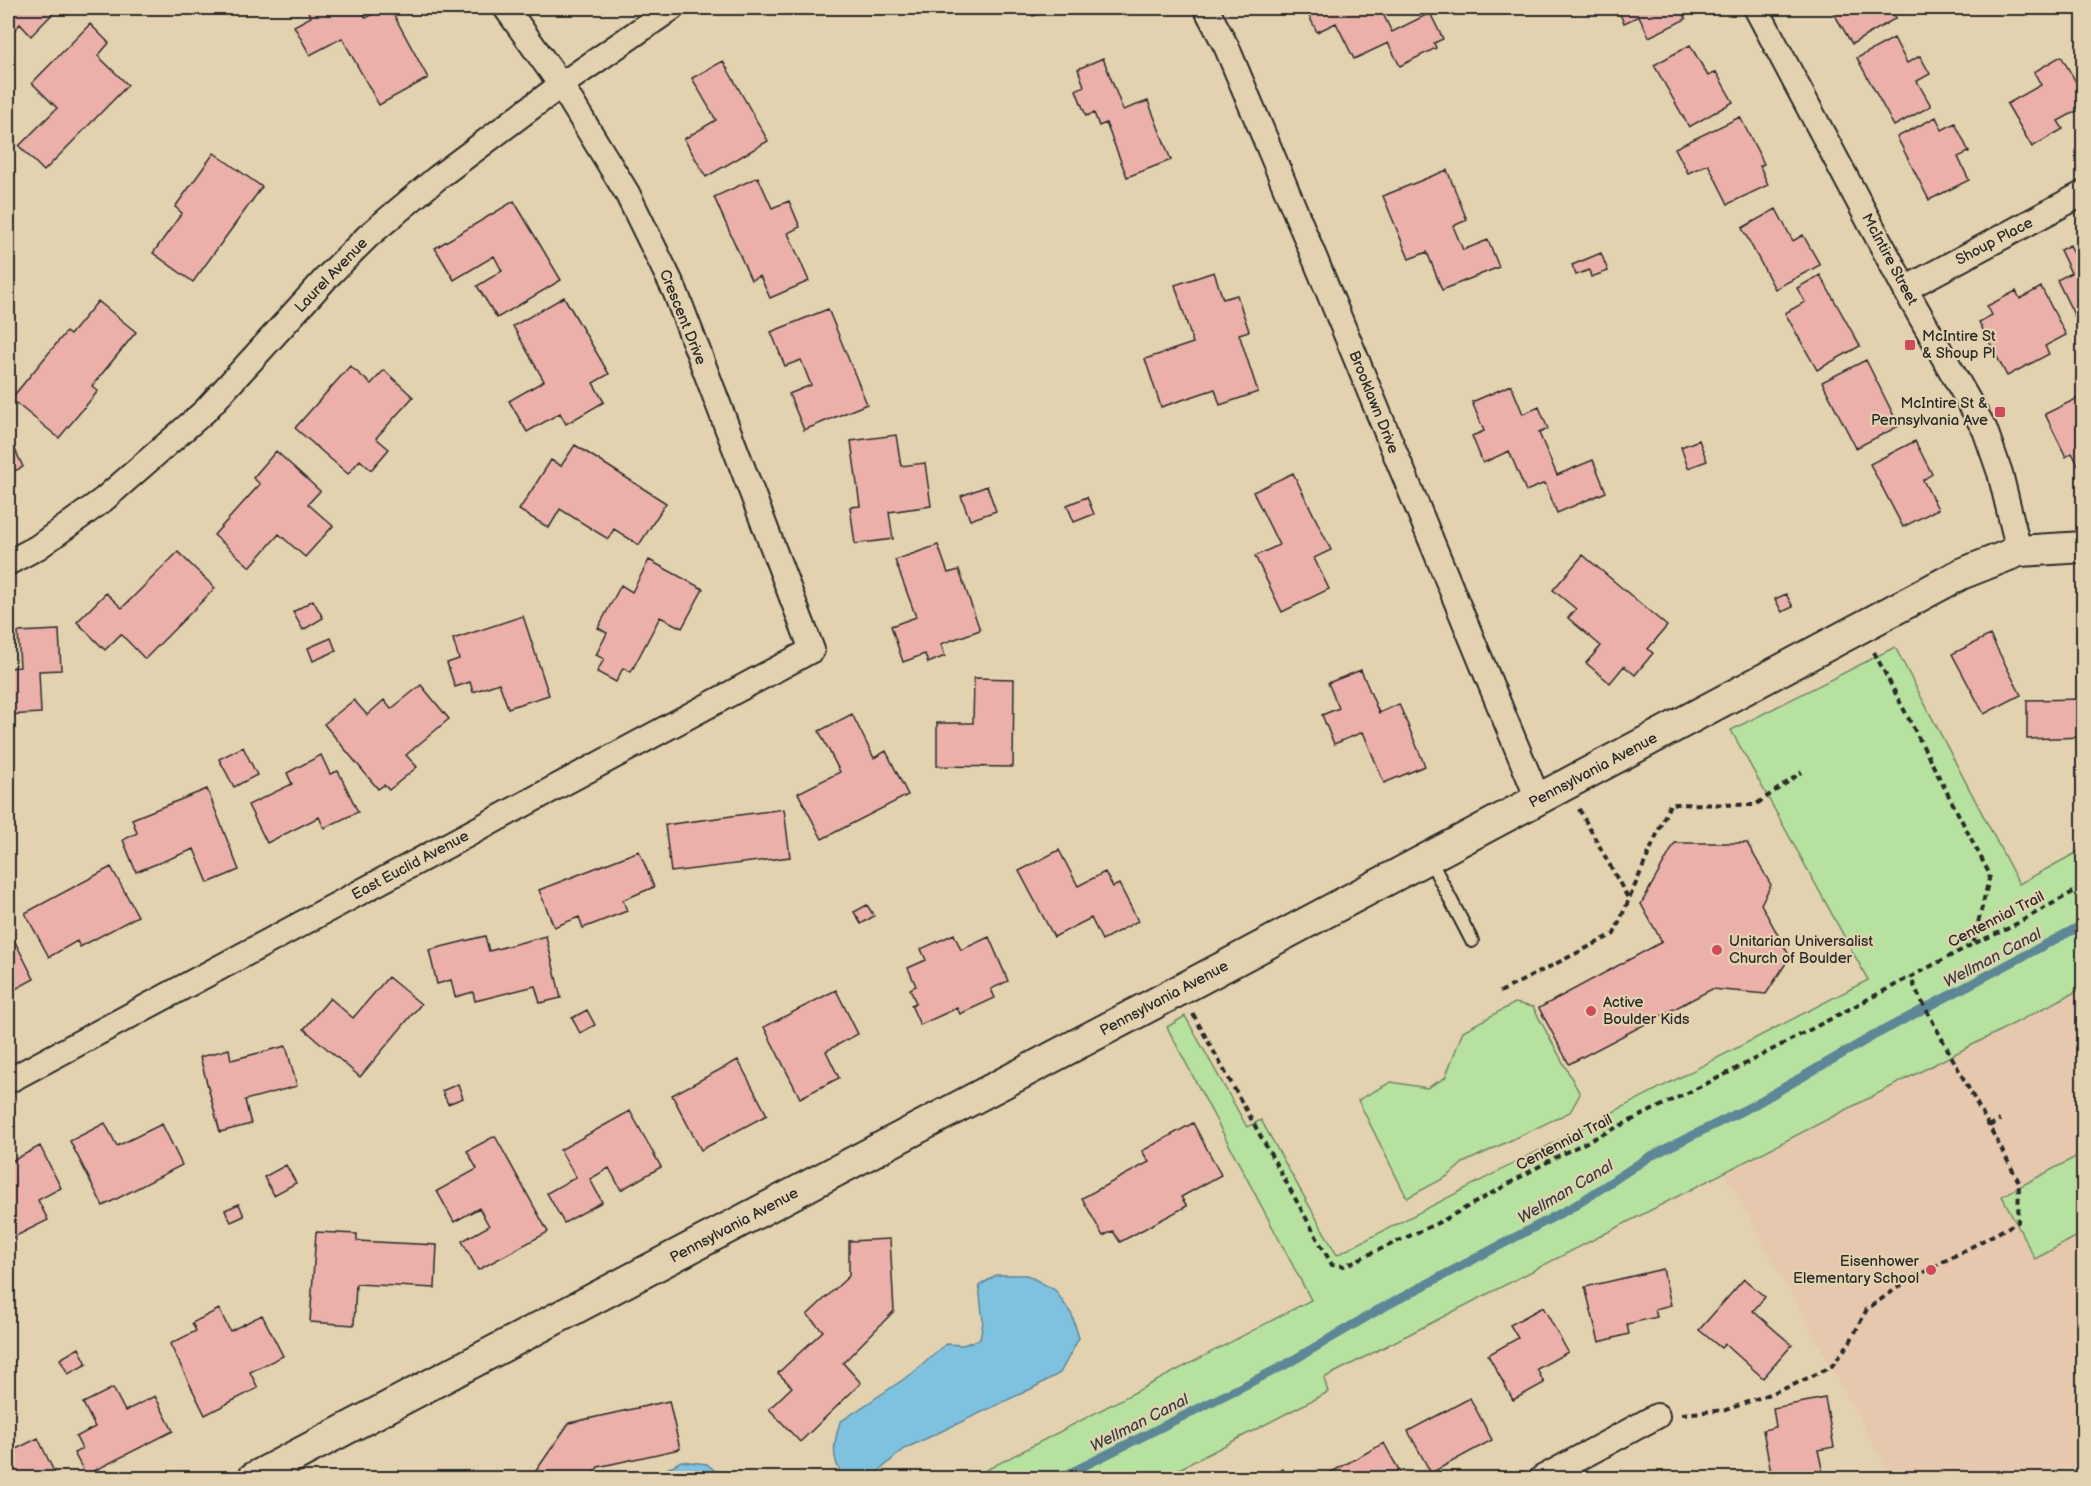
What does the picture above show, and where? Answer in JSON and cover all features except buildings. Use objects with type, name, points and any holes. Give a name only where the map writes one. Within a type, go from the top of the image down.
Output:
[{"type":"street","name":"Crescent Drive","points":[[507,8],[561,85],[627,193],[675,291],[812,650]]},
{"type":"street","name":"Laurel Avenue","points":[[8,563],[38,547],[102,500],[205,411],[327,277],[368,236],[437,178],[561,85],[672,8]]},
{"type":"street","name":"Brooklawn Drive","points":[[1206,8],[1227,48],[1268,145],[1538,799]]},
{"type":"street","name":"McIntire Street","points":[[1756,8],[1905,289],[1985,430],[2000,473],[2019,551]]},
{"type":"street","name":"Shoup Place","points":[[1905,289],[2084,193]]},
{"type":"street","name":"Pennsylvania Avenue","points":[[253,1479],[1961,574],[2019,551],[2084,547]]},
{"type":"street","name":"East Euclid Avenue","points":[[8,1081],[812,650]]},
{"type":"street","points":[[1542,1479],[1657,1416]]},
{"type":"lane","points":[[1429,857],[1472,941]]},
{"type":"path","points":[[1861,627],[1990,875],[1973,944]]},
{"type":"path","points":[[1500,992],[1614,934],[1670,804],[1755,805],[1802,772]]},
{"type":"path","points":[[1565,785],[1629,900]]},
{"type":"path","name":"Centennial Trail","points":[[1179,990],[1332,1264],[1344,1266],[1444,1220],[1556,1157],[1722,1076],[1973,944],[2007,929],[2084,886]]},
{"type":"path","points":[[1657,1416],[1726,1410],[1791,1386],[1831,1367],[1850,1342],[1867,1309],[1909,1280],[2018,1222],[2019,1182],[1910,977]]},
{"type":"path","points":[[1989,1126],[2000,1120]]},
{"type":"shaded area","name":"Eisenhower Elementary School","points":[[2083,988],[2083,1478],[1892,1478],[1725,1174]]},
{"type":"green space","points":[[1895,647],[2019,884],[2083,849],[2083,988],[1324,1378],[1328,1392],[1162,1478],[971,1478],[1311,1300],[1167,1027],[1185,1016],[1247,1127],[1261,1120],[1337,1255],[1868,980],[1731,730]]},
{"type":"green space","points":[[1515,1003],[1533,1007],[1580,1094],[1570,1112],[1463,1163],[1448,1176],[1407,1198],[1358,1100],[1391,1082],[1427,1088],[1445,1078],[1463,1031]]},
{"type":"green space","points":[[2083,1153],[2083,1233],[2035,1259],[2002,1196]]},
{"type":"water","points":[[996,1275],[1027,1275],[1055,1290],[1072,1315],[1079,1338],[1060,1373],[904,1449],[871,1478],[843,1478],[836,1463],[834,1451],[840,1422],[913,1373],[946,1344],[963,1345],[980,1339],[983,1322],[979,1286]]},
{"type":"water","points":[[681,1461],[707,1464],[723,1478],[651,1478]]},
{"type":"waterway","name":"Wellman Canal","points":[[1060,1478],[1285,1365],[1380,1309],[1576,1205],[1649,1157],[1752,1106],[1873,1036],[2084,924]]},
{"type":"place","name":"McIntire St & Shoup Pl","points":[[1910,345]]},
{"type":"place","name":"McIntire St & Pennsylvania Ave","points":[[2000,412]]},
{"type":"place","name":"Unitarian Universalist Church of Boulder","points":[[1717,950]]},
{"type":"place","name":"Active Boulder Kids","points":[[1591,1011]]},
{"type":"place","name":"Eisenhower Elementary School","points":[[1931,1270]]}]
